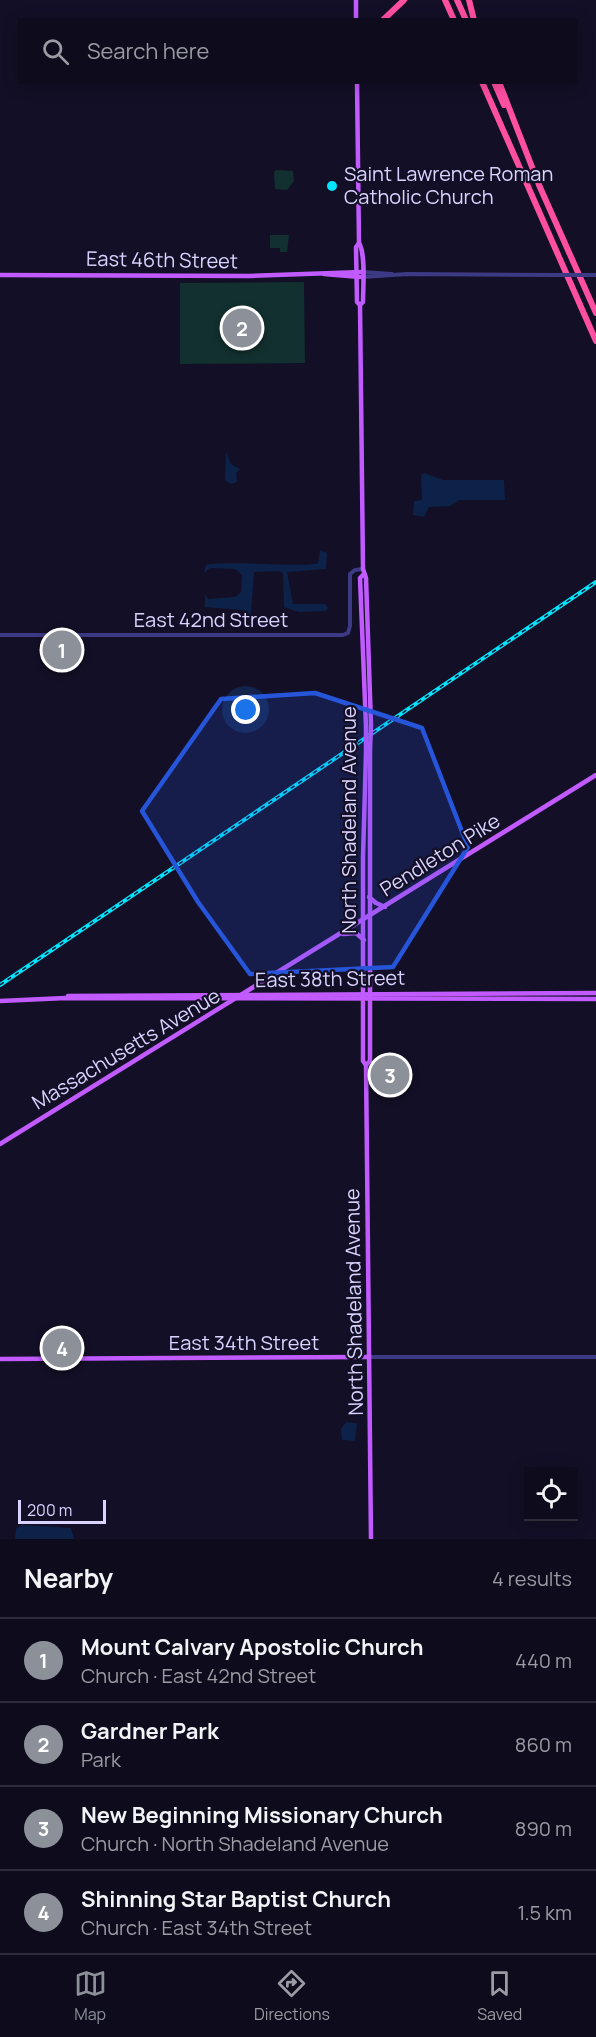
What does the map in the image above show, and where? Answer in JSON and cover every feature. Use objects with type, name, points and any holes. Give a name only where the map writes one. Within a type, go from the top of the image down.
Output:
[{"type":"highway","points":[[385,18],[404,0]]},
{"type":"highway","points":[[445,0],[453,18]]},
{"type":"highway","points":[[458,0],[465,18]]},
{"type":"highway","points":[[469,0],[474,18]]},
{"type":"highway","points":[[483,84],[596,341]]},
{"type":"highway","points":[[495,84],[596,313]]},
{"type":"highway","points":[[500,84],[519,135]]},
{"type":"main road","points":[[356,0],[356,18]]},
{"type":"main road","name":"North Shadeland Avenue","points":[[357,84],[359,243],[362,249],[360,274],[363,302],[360,305],[363,572],[360,578],[368,726],[369,897],[364,940],[363,1061],[366,1065],[371,1539]]},
{"type":"main road","name":"East 46th Street","points":[[0,275],[324,274],[332,271],[360,274]]},
{"type":"main road","name":"North Shadeland Avenue","points":[[366,1065],[370,1061],[366,918],[368,751]]},
{"type":"main road","name":"Pendleton Pike","points":[[240,997],[596,775]]},
{"type":"main road","points":[[369,897],[385,907]]},
{"type":"main road","points":[[340,934],[355,933],[364,940]]},
{"type":"main road","name":"East 38th Street","points":[[1,1001],[66,998],[596,993]]},
{"type":"main road","name":"East 38th Street","points":[[369,996],[596,999]]},
{"type":"main road","name":"Massachusetts Avenue","points":[[0,1144],[240,997]]},
{"type":"main road","name":"East 34th Street","points":[[0,1359],[369,1358]]},
{"type":"street","name":"East 46th Street","points":[[360,274],[387,277],[393,274],[596,275]]},
{"type":"street","name":"East 42nd Street","points":[[0,635],[340,636],[348,633],[350,626],[350,574],[355,570],[363,572]]},
{"type":"street","name":"East 34th Street","points":[[369,1358],[596,1357]]},
{"type":"highlighted area","points":[[315,693],[422,728],[468,847],[393,967],[250,974],[198,902],[142,811],[221,699]]},
{"type":"green space","points":[[276,170],[293,171],[294,181],[287,190],[275,189],[274,172]]},
{"type":"green space","points":[[270,235],[289,235],[287,252],[280,252],[280,248],[270,248]]},
{"type":"green space","points":[[304,282],[305,363],[180,364],[180,283]]},
{"type":"water","points":[[226,452],[231,464],[240,469],[236,473],[237,482],[231,484],[225,480]]},
{"type":"water","points":[[424,473],[443,480],[504,480],[505,500],[459,500],[450,506],[429,507],[424,517],[413,515],[414,501],[422,500],[421,475]]},
{"type":"water","points":[[320,550],[327,553],[326,569],[287,572],[293,604],[325,604],[328,608],[325,611],[299,612],[284,607],[283,573],[279,571],[254,572],[251,614],[245,614],[242,610],[205,607],[205,593],[208,599],[235,597],[241,592],[242,575],[235,569],[210,568],[204,573],[206,565],[312,564],[318,563]]},
{"type":"water","points":[[346,1422],[357,1423],[355,1441],[342,1440],[341,1429]]},
{"type":"water","points":[[22,1525],[71,1528],[74,1539],[15,1539],[16,1529]]},
{"type":"railway","points":[[0,985],[596,582]]},
{"type":"place","name":"Saint Lawrence Roman Catholic Church","points":[[332,186]]},
{"type":"place","name":"Gardner Park","points":[[242,328]]},
{"type":"place","name":"Mount Calvary Apostolic Church","points":[[62,650]]},
{"type":"place","name":"New Beginning Missionary Church","points":[[390,1075]]},
{"type":"place","name":"Shinning Star Baptist Church","points":[[62,1348]]}]
